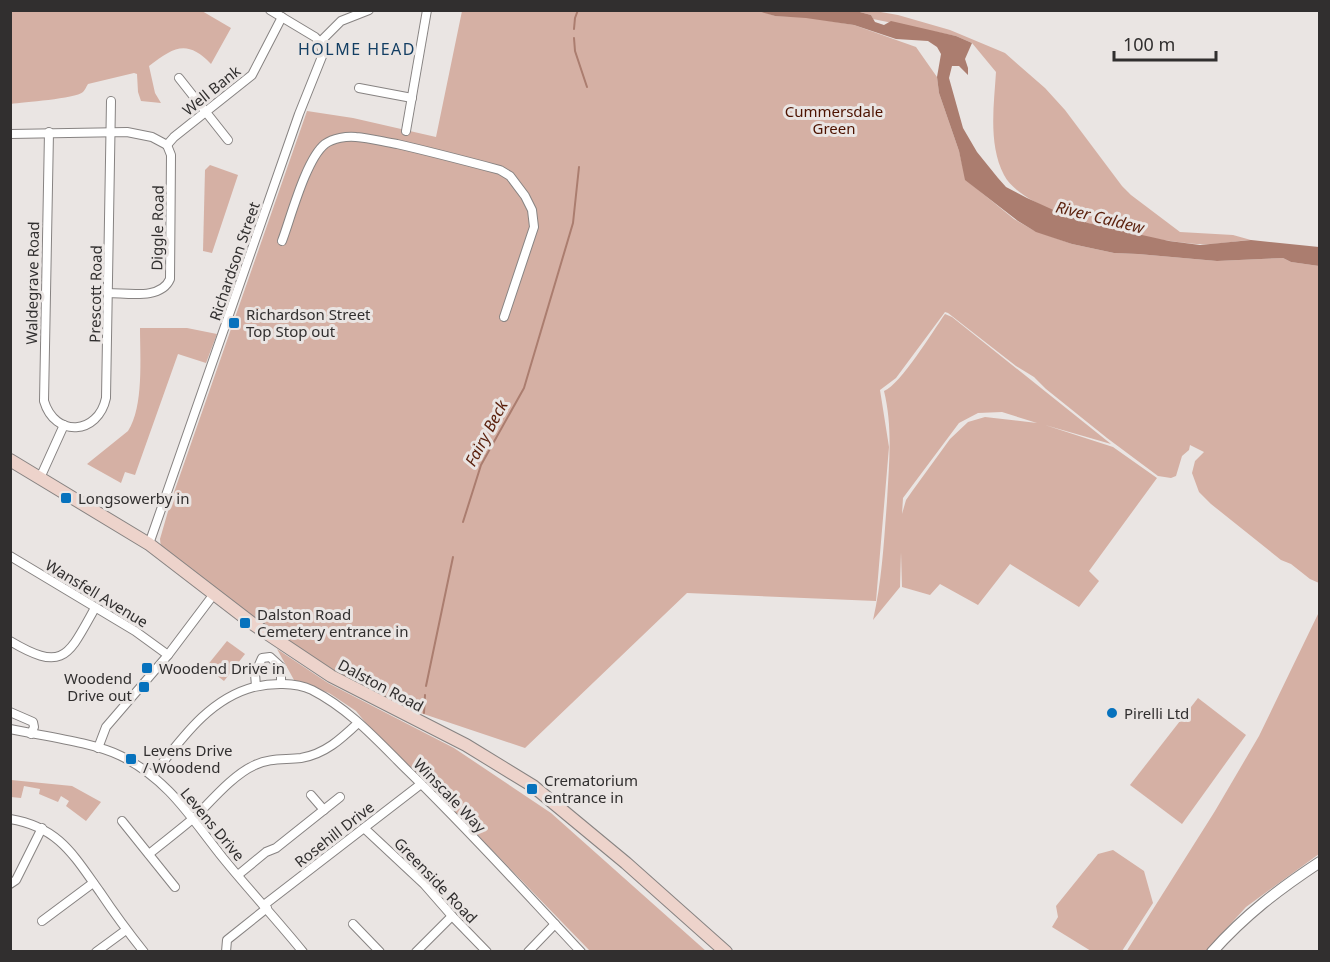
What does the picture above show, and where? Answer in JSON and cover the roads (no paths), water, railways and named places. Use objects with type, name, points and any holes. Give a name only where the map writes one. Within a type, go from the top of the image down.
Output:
[{"type":"main road","name":"Dalston Road","points":[[10,460],[149,544],[267,634],[331,676],[466,746],[532,786],[626,863],[726,951]]},
{"type":"street","points":[[270,10],[311,34],[320,42],[341,21],[366,11]]},
{"type":"street","points":[[406,131],[425,11]]},
{"type":"street","name":"Well Bank","points":[[167,145],[252,75],[282,17]]},
{"type":"street","name":"Richardson Street","points":[[149,544],[299,114],[323,54],[320,42]]},
{"type":"street","points":[[179,78],[228,140]]},
{"type":"street","points":[[359,88],[412,98]]},
{"type":"street","name":"Prescott Road","points":[[64,425],[84,427],[95,421],[103,411],[106,398],[111,101]]},
{"type":"street","points":[[10,134],[111,131],[146,135],[167,145]]},
{"type":"street","name":"Waldegrave Road","points":[[49,132],[43,396],[47,411],[53,419],[64,425]]},
{"type":"street","points":[[282,241],[302,183],[311,165],[324,145],[335,139],[366,138],[500,170],[510,176],[525,196],[532,210],[534,227],[504,317]]},
{"type":"street","name":"Diggle Road","points":[[108,293],[158,292],[167,287],[170,279],[171,155],[167,145]]},
{"type":"street","points":[[40,478],[64,425]]},
{"type":"street","name":"Wansfell Avenue","points":[[10,556],[135,631],[168,655]]},
{"type":"street","points":[[98,748],[106,726],[168,655],[214,594]]},
{"type":"street","points":[[10,641],[39,657],[57,657],[73,646],[94,608]]},
{"type":"street","points":[[256,686],[255,674],[262,658],[270,657],[281,667],[281,684]]},
{"type":"street","name":"Winscale Way","points":[[153,775],[192,727],[227,699],[256,686],[281,684],[309,689],[352,715],[581,951]]},
{"type":"street","points":[[10,712],[33,722],[34,727],[31,734]]},
{"type":"street","points":[[149,854],[254,765],[319,753],[333,746],[358,723]]},
{"type":"street","name":"Levens Drive","points":[[10,729],[98,748],[119,755],[153,775],[194,818],[238,875],[303,951]]},
{"type":"street","name":"Rosehill Drive","points":[[225,951],[227,940],[421,784]]},
{"type":"street","points":[[311,795],[324,810]]},
{"type":"street","points":[[238,875],[340,797]]},
{"type":"street","points":[[10,819],[42,828],[66,846],[126,930],[144,951]]},
{"type":"street","points":[[122,821],[175,887]]},
{"type":"street","points":[[10,884],[16,880],[42,828]]},
{"type":"street","name":"Greenside Road","points":[[364,828],[424,884],[487,951]]},
{"type":"street","points":[[1212,951],[1237,924],[1257,907],[1320,862]]},
{"type":"street","points":[[42,921],[93,883]]},
{"type":"street","points":[[416,951],[452,916]]},
{"type":"street","points":[[353,924],[380,951]]},
{"type":"street","points":[[528,951],[555,924]]},
{"type":"street","points":[[96,951],[126,930]]},
{"type":"waterway","name":"Fairy Beck","points":[[574,29],[578,10]]},
{"type":"waterway","name":"Fairy Beck","points":[[574,38],[575,51],[587,87]]},
{"type":"waterway","name":"Fairy Beck","points":[[463,522],[481,465],[524,388],[573,223],[579,167]]},
{"type":"waterway","name":"Fairy Beck","points":[[426,686],[453,557]]},
{"type":"waterway","name":"Fairy Beck","points":[[424,713],[425,695]]},
{"type":"place","name":"Richardson Street Top Stop out","points":[[234,323]]},
{"type":"place","name":"Longsowerby in","points":[[66,498]]},
{"type":"place","name":"Dalston Road Cemetery entrance in","points":[[245,623]]},
{"type":"place","name":"Woodend Drive in","points":[[147,668]]},
{"type":"place","name":"Woodend Drive out","points":[[144,687]]},
{"type":"place","name":"Pirelli Ltd","points":[[1112,713]]},
{"type":"place","name":"Levens Drive / Woodend","points":[[131,759]]},
{"type":"place","name":"Crematorium entrance in","points":[[532,789]]},
{"type":"district","name":"HOLME HEAD","points":[[357,49]]},
{"type":"park label","name":"Cummersdale Green","points":[[834,120]]},
{"type":"water label","name":"River Caldew","points":[[1100,217]]}]
